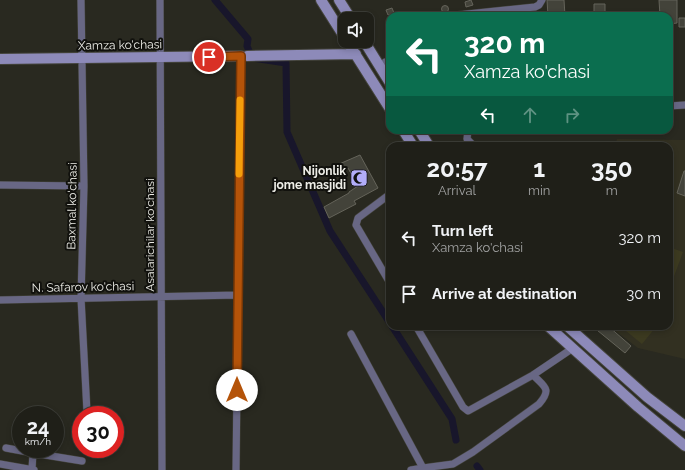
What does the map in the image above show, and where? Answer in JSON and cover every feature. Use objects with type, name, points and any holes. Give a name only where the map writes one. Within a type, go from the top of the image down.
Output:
[{"type":"main road","points":[[321,0],[338,27]]},
{"type":"main road","points":[[342,1],[348,12]]},
{"type":"main road","points":[[352,48],[386,103]]},
{"type":"main road","points":[[368,48],[386,77]]},
{"type":"main road","name":"Xamza ko'chasi","points":[[0,59],[161,58],[356,54]]},
{"type":"main road","points":[[553,330],[685,446]]},
{"type":"main road","points":[[572,330],[647,397],[685,426]]},
{"type":"street","name":"Baxmal ko'chasi","points":[[81,0],[84,186],[80,298],[87,406]]},
{"type":"street","name":"Asalarichilar ko'chasi","points":[[160,0],[162,470]]},
{"type":"street","points":[[487,12],[535,7],[539,5],[542,0]]},
{"type":"street","points":[[236,470],[238,295],[247,56]]},
{"type":"street","points":[[382,71],[386,62]]},
{"type":"street","points":[[673,106],[685,105]]},
{"type":"street","points":[[0,185],[84,186]]},
{"type":"street","points":[[386,197],[361,215],[356,222],[357,228],[386,276]]},
{"type":"street","name":"N. Safarov ko'chasi","points":[[0,300],[238,295]]},
{"type":"street","points":[[418,330],[463,407],[468,411],[532,375],[573,348]]},
{"type":"street","points":[[351,334],[423,468]]},
{"type":"street","points":[[411,470],[453,464],[473,452],[539,404],[547,391],[532,375]]},
{"type":"street","points":[[6,448],[12,449]]},
{"type":"street","points":[[0,464],[33,470],[33,458]]},
{"type":"street","points":[[64,458],[82,461]]},
{"type":"shaded area","points":[[617,139],[685,140],[685,359],[638,348],[614,330],[673,330],[673,142],[616,142]]},
{"type":"shaded area","points":[[673,248],[683,252],[673,279]]},
{"type":"shaded area","points":[[625,330],[653,330],[642,344]]},
{"type":"building","points":[[471,0],[473,5],[466,7],[465,2]]},
{"type":"building","points":[[547,0],[564,0],[565,12],[548,12]]},
{"type":"building","points":[[659,0],[677,0],[677,23],[673,24],[673,12],[660,12]]},
{"type":"building","points":[[594,4],[605,4],[605,12],[594,12]]},
{"type":"building","points":[[445,6],[448,9],[445,12],[442,9]]},
{"type":"building","points":[[392,8],[394,12],[387,12],[386,10]]},
{"type":"building","points":[[679,18],[685,18],[685,27],[679,27]]},
{"type":"building","points":[[360,155],[378,188],[354,201],[356,204],[329,218],[324,207],[349,193],[358,186],[348,168],[334,175],[330,168]]},
{"type":"building","points":[[685,171],[685,196],[677,193]]},
{"type":"building","points":[[597,330],[613,330],[631,346],[625,353]]},
{"type":"waterway","points":[[215,0],[248,39],[247,46],[252,58],[286,63],[287,132],[330,231],[386,317]]},
{"type":"waterway","points":[[395,330],[452,419],[456,440]]},
{"type":"waterway","points":[[477,466],[480,470]]},
{"type":"slow traffic","points":[[239,174],[240,100]]},
{"type":"place","name":"Nijonlik jome masjidi","points":[[359,178]]},
{"type":"route","points":[[209,57],[241,56],[237,390]]}]
